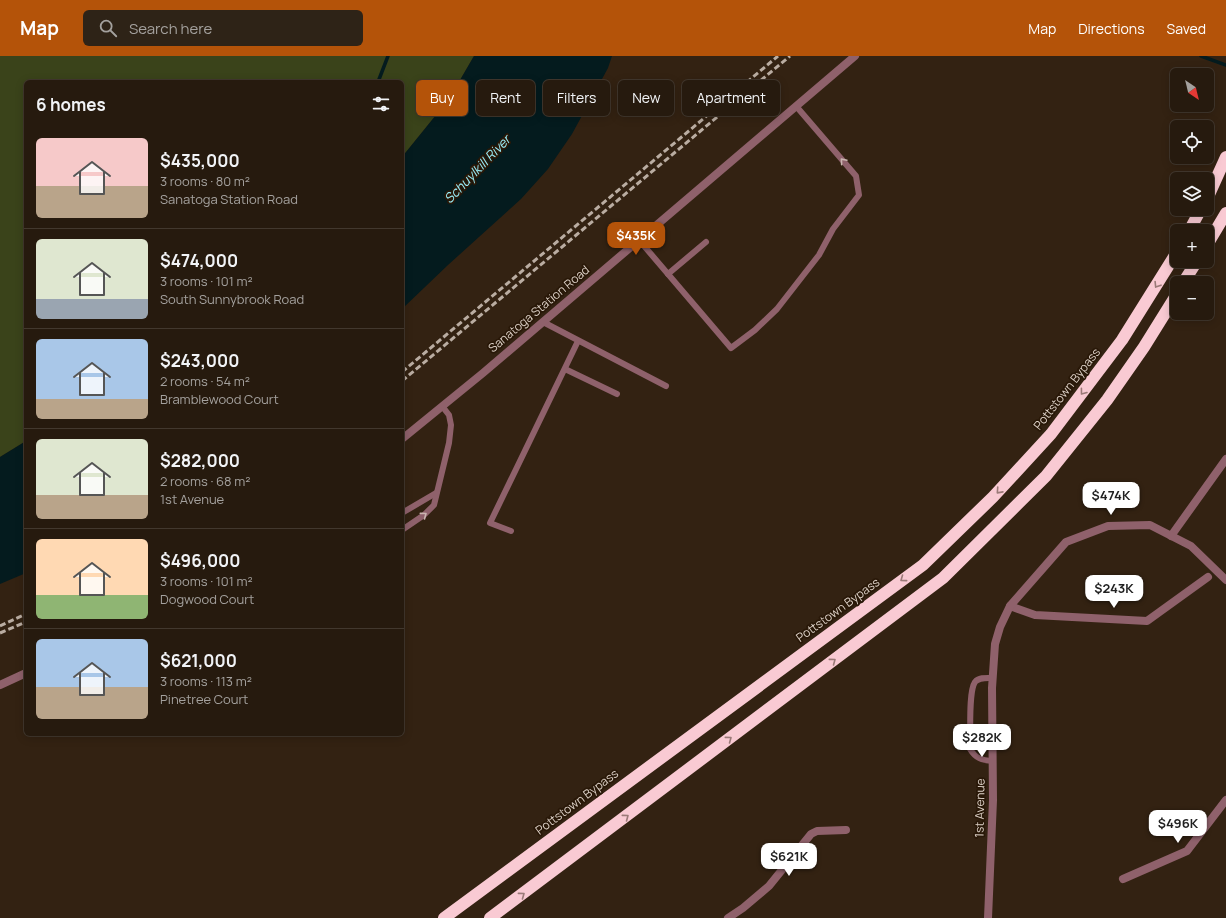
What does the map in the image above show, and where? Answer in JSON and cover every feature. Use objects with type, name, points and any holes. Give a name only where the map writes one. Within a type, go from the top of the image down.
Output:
[{"type":"highway","points":[[1214,184],[1226,157]]},
{"type":"highway","points":[[1214,233],[1226,213]]},
{"type":"highway","name":"Pottstown Bypass","points":[[444,918],[923,565],[993,497],[1051,434],[1122,340],[1170,263]]},
{"type":"highway","points":[[490,918],[943,578],[1046,476],[1107,400],[1144,347],[1170,305]]},
{"type":"street","name":"Sanatoga Station Road","points":[[404,437],[543,322],[855,56]]},
{"type":"street","points":[[1171,536],[1226,459]]},
{"type":"street","name":"1st Avenue","points":[[988,918],[993,800],[993,678],[995,644],[1000,627],[1010,606],[1066,542],[1108,526],[1150,525],[1191,546],[1226,580]]},
{"type":"street","points":[[1010,606],[1035,615],[1147,621],[1208,576]]},
{"type":"street","points":[[0,685],[24,674]]},
{"type":"street","points":[[1123,879],[1187,851],[1226,800]]},
{"type":"street","points":[[728,918],[743,908],[769,886],[811,834],[817,831],[846,830]]},
{"type":"lane","points":[[639,240],[731,348],[755,330],[777,309],[819,255],[833,230],[859,195],[856,176],[796,106]]},
{"type":"lane","points":[[668,274],[706,242]]},
{"type":"lane","points":[[543,322],[666,386]]},
{"type":"lane","points":[[510,531],[490,523],[578,341]]},
{"type":"lane","points":[[565,369],[617,394]]},
{"type":"lane","points":[[404,529],[424,515],[434,505],[449,443],[451,425],[449,414],[442,406]]},
{"type":"lane","points":[[404,512],[436,494]]},
{"type":"lane","points":[[992,761],[982,760],[974,756],[970,749],[971,691],[976,681],[982,678],[993,678]]},
{"type":"green space","points":[[0,56],[474,56],[460,80],[416,80],[416,116],[435,116],[404,155],[404,80],[24,80],[24,442],[0,457]]},
{"type":"water","name":"Schuylkill River","points":[[474,56],[612,56],[601,80],[543,80],[543,116],[582,116],[572,134],[548,169],[521,199],[404,307],[404,155],[435,116],[468,116],[468,80],[460,80]]},
{"type":"water","points":[[24,442],[24,574],[0,584],[0,457]]},
{"type":"waterway","points":[[379,80],[388,56]]},
{"type":"waterway","points":[[1201,56],[1226,65]]},
{"type":"railway","points":[[404,370],[778,56]]},
{"type":"railway","points":[[404,379],[790,56]]},
{"type":"railway","points":[[0,626],[24,615]]},
{"type":"railway","points":[[0,633],[24,623]]}]
